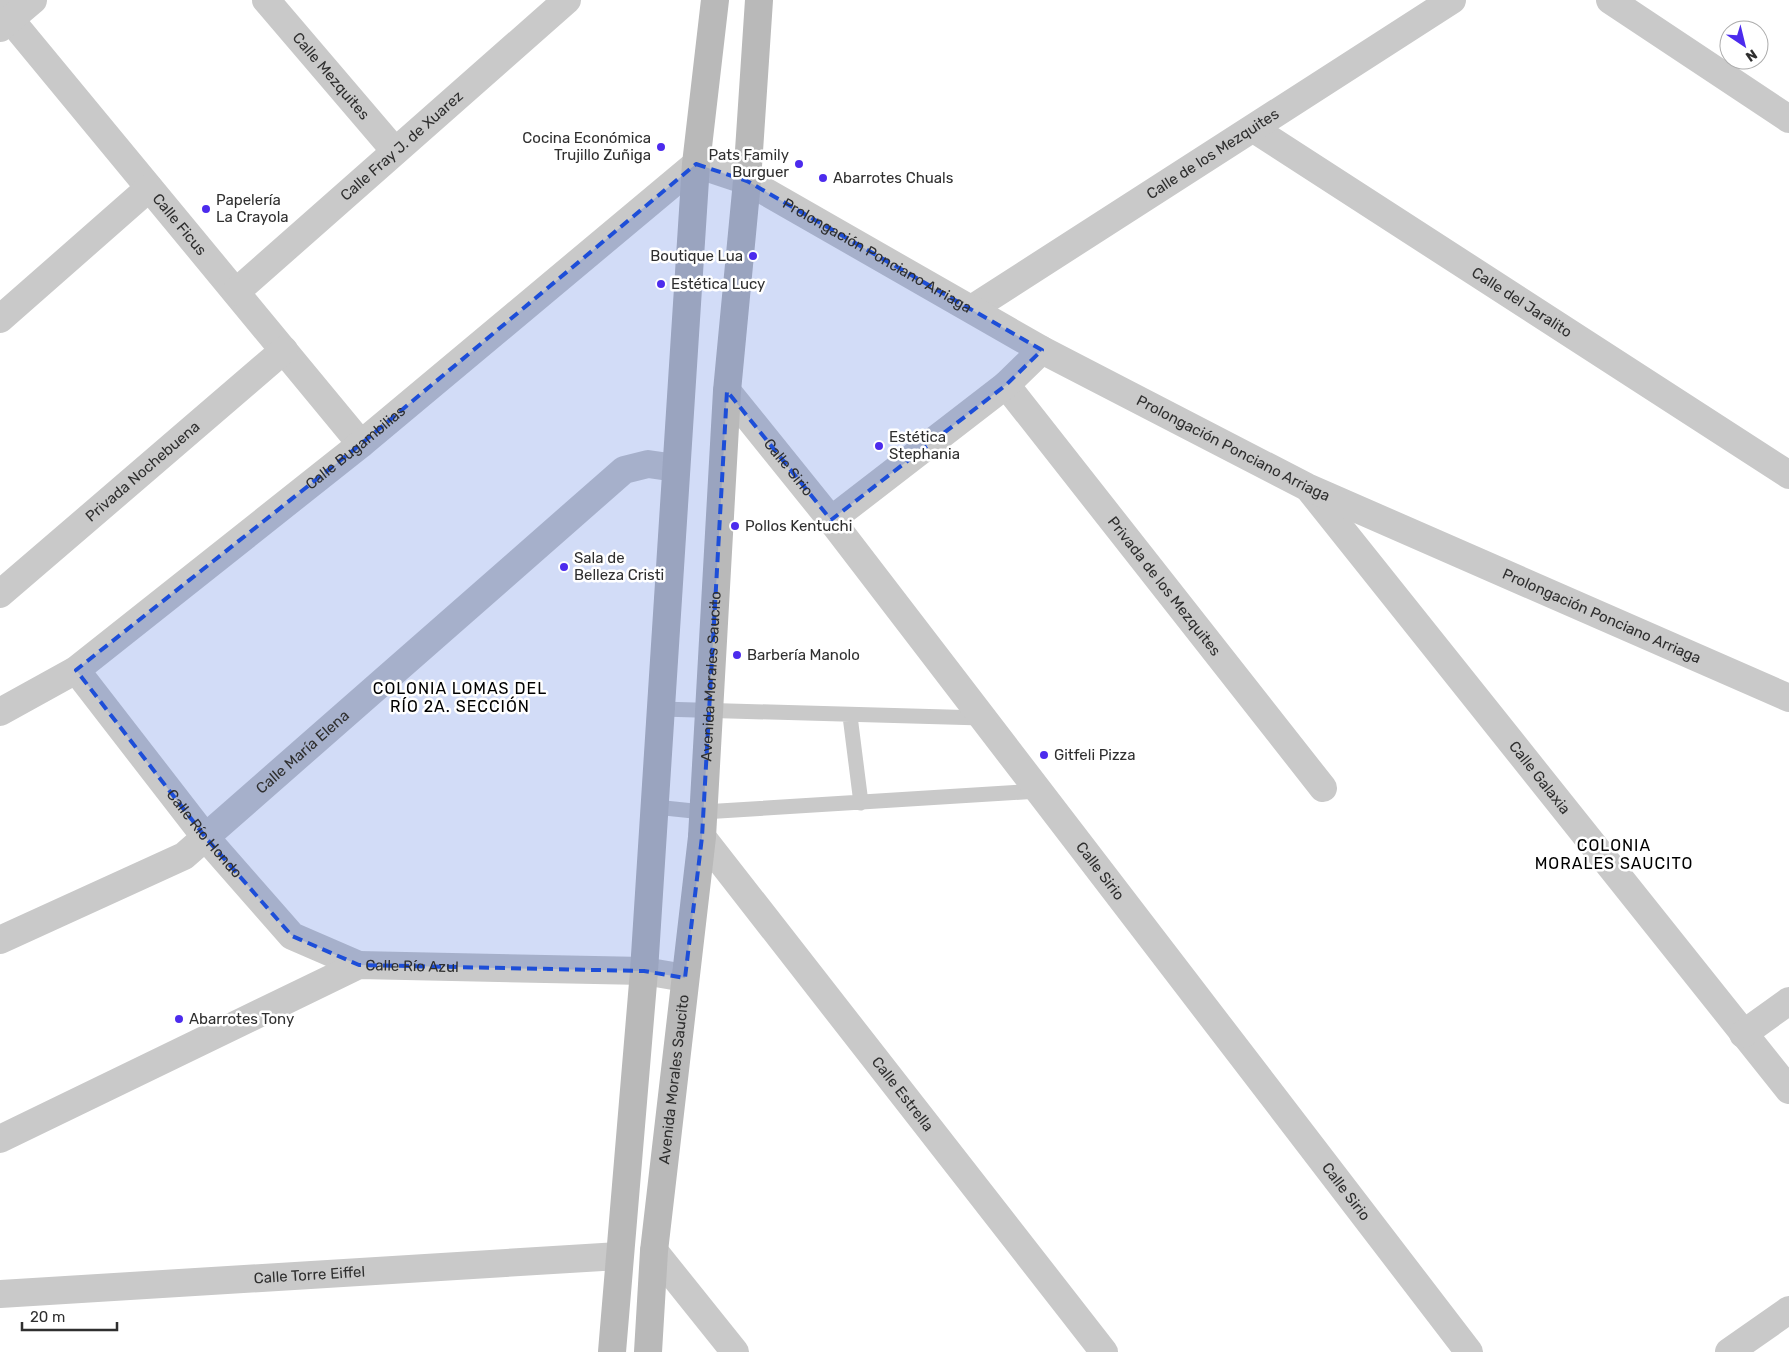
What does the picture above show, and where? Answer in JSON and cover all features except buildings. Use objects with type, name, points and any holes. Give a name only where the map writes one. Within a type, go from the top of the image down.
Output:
[{"type":"main road","points":[[612,1352],[644,971],[696,164],[715,0]]},
{"type":"main road","name":"Avenida Morales Saucito","points":[[648,1352],[654,1251],[702,825],[707,711],[727,391],[747,181],[759,0]]},
{"type":"street","points":[[4,18],[34,0]]},
{"type":"street","name":"Calle Mezquites","points":[[266,0],[395,151]]},
{"type":"street","name":"Calle de los Mezquites","points":[[973,308],[1452,0]]},
{"type":"street","points":[[1610,0],[1789,119]]},
{"type":"street","name":"Calle Fray J. de Xuarez","points":[[236,292],[395,151],[552,5]]},
{"type":"street","name":"Calle Ficus","points":[[4,18],[150,188],[361,444]]},
{"type":"street","name":"Calle del Jaralito","points":[[1254,129],[1789,474]]},
{"type":"street","name":"Prolongación Ponciano Arriaga","points":[[696,164],[747,181],[973,308],[1042,350],[1307,487],[1789,698]]},
{"type":"street","name":"Calle Bugambilias","points":[[0,712],[76,670],[361,444],[696,164]]},
{"type":"street","points":[[0,319],[150,188]]},
{"type":"street","name":"Privada Nochebuena","points":[[0,594],[284,350]]},
{"type":"street","points":[[831,520],[1006,385],[1042,350]]},
{"type":"street","name":"Privada de los Mezquites","points":[[1006,385],[1324,788]]},
{"type":"street","name":"Calle Sirio","points":[[727,391],[831,520],[1469,1352]]},
{"type":"street","name":"Calle María Elena","points":[[0,940],[184,856],[624,470],[648,464],[676,468]]},
{"type":"street","name":"Calle Galaxia","points":[[1307,487],[1789,1090]]},
{"type":"street","name":"Calle Río Hondo","points":[[76,670],[206,838],[292,936],[359,965]]},
{"type":"street","name":"Calle Estrella","points":[[702,825],[1104,1352]]},
{"type":"street","name":"Calle Río Azul","points":[[0,1140],[359,965],[644,971],[685,978]]},
{"type":"street","points":[[1743,1034],[1789,1001]]},
{"type":"street","points":[[654,1251],[735,1352]]},
{"type":"street","name":"Calle Torre Eiffel","points":[[0,1294],[619,1256]]},
{"type":"street","points":[[1730,1352],[1789,1310]]},
{"type":"lane","points":[[661,709],[850,716],[982,718]]},
{"type":"lane","points":[[850,716],[861,803]]},
{"type":"lane","points":[[655,807],[702,825],[861,803],[1038,791]]},
{"type":"highlighted area","points":[[696,164],[747,181],[1042,350],[1006,385],[831,520],[727,391],[702,837],[685,978],[644,971],[359,965],[292,936],[206,838],[76,670],[361,444]]},
{"type":"place","name":"Cocina Económica Trujillo Zuñiga","points":[[661,147]]},
{"type":"place","name":"Pats Family Burguer","points":[[799,164]]},
{"type":"place","name":"Abarrotes Chuals","points":[[823,178]]},
{"type":"place","name":"Papelería La Crayola","points":[[206,209]]},
{"type":"place","name":"Boutique Lua","points":[[753,256]]},
{"type":"place","name":"Estética Lucy","points":[[661,284]]},
{"type":"place","name":"Estética Stephania","points":[[879,446]]},
{"type":"place","name":"Pollos Kentuchi","points":[[735,526]]},
{"type":"place","name":"Sala de Belleza Cristi","points":[[564,567]]},
{"type":"place","name":"Barbería Manolo","points":[[737,655]]},
{"type":"place","name":"Gitfeli Pizza","points":[[1044,755]]},
{"type":"place","name":"Abarrotes Tony","points":[[179,1019]]},
{"type":"district","name":"COLONIA LOMAS DEL RÍO 2A. SECCIÓN","points":[[460,697]]},
{"type":"district","name":"COLONIA MORALES SAUCITO","points":[[1614,854]]}]
